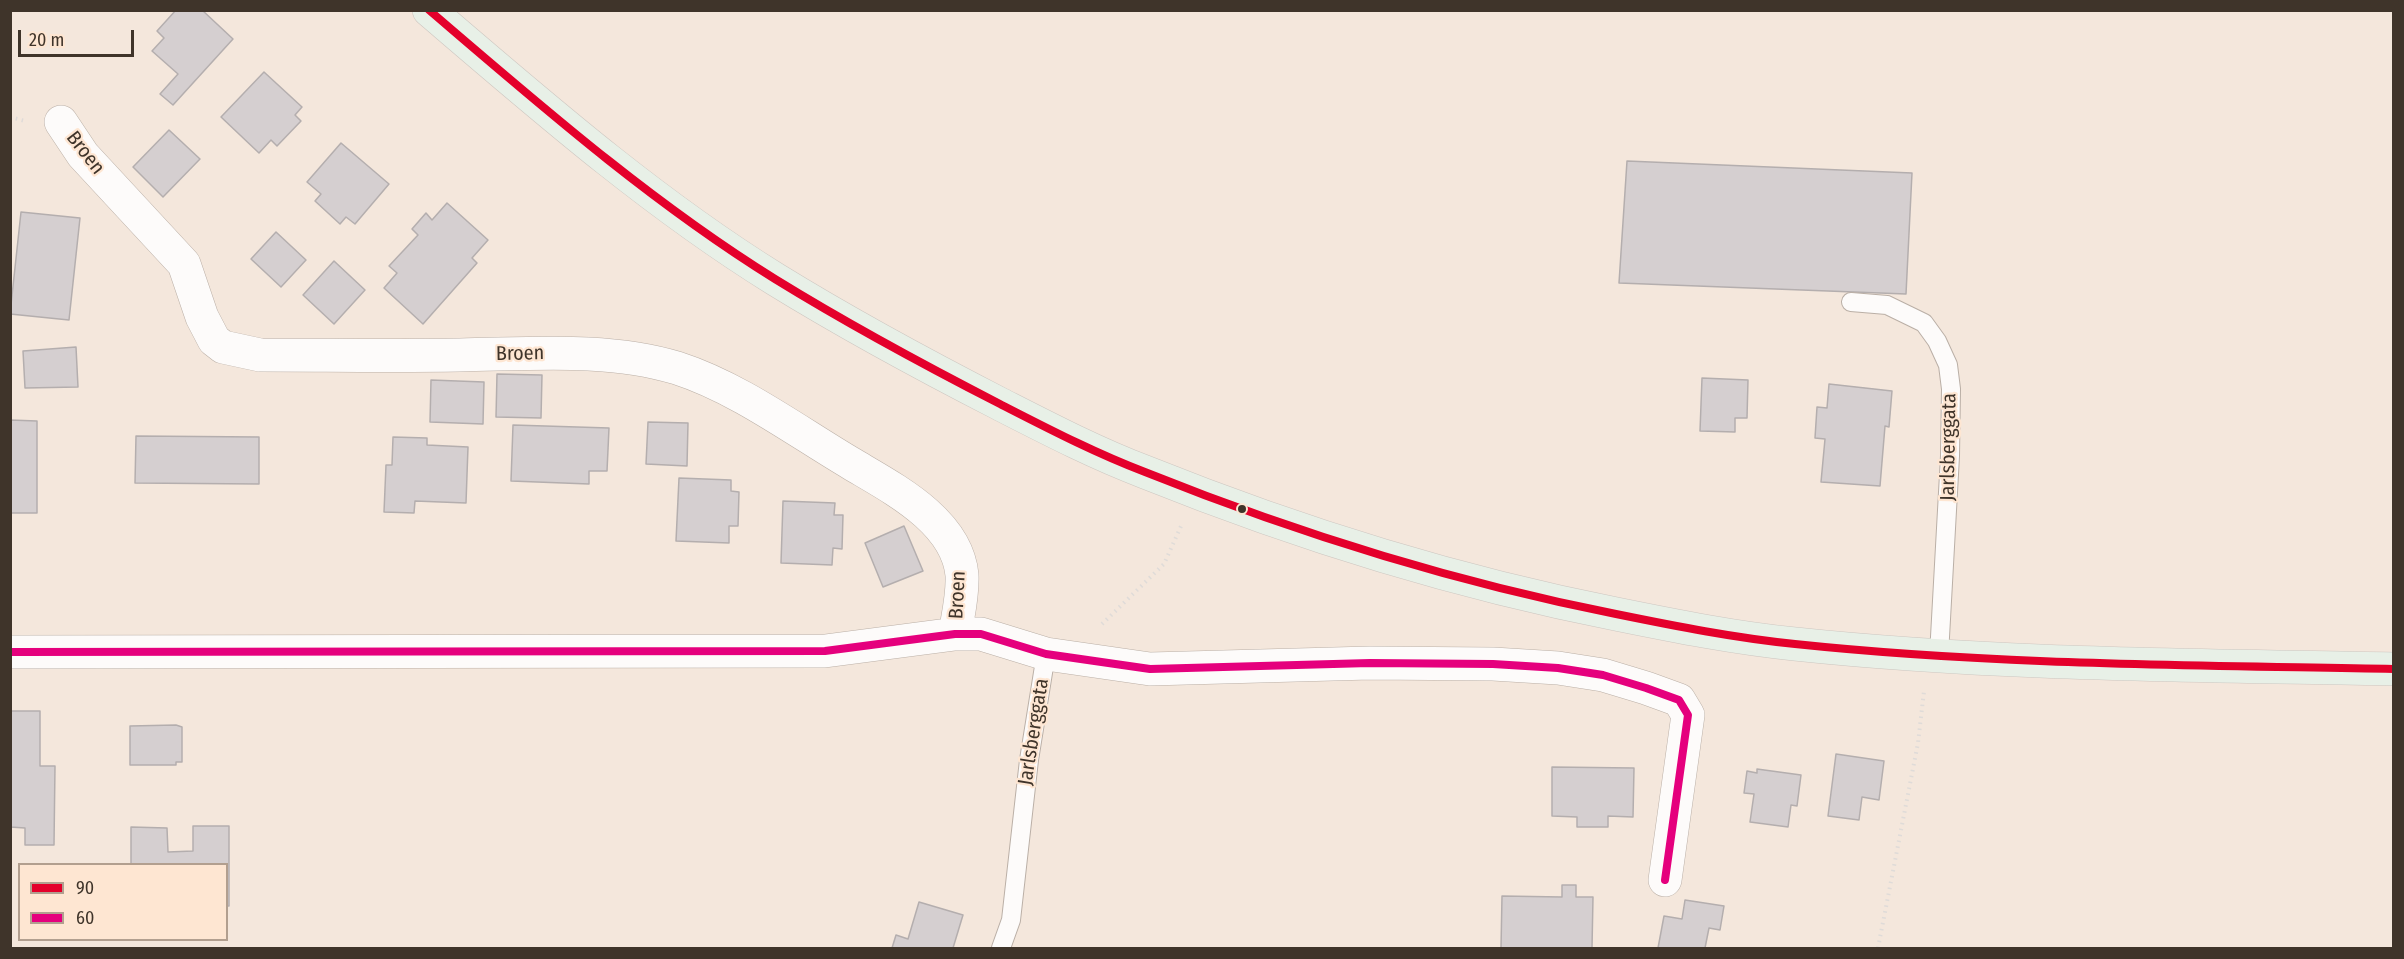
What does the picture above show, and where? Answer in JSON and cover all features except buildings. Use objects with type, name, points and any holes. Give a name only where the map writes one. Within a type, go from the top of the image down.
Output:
[{"type":"main road","points":[[429,10],[553,116],[665,203],[773,277],[930,368],[1036,422],[1142,471],[1321,537],[1417,567],[1539,599],[1693,629],[1793,644],[1933,655],[2157,664],[2394,669]]},
{"type":"street","name":"Broen","points":[[61,122],[83,155],[184,264],[202,317],[214,340],[223,347],[260,355],[568,353],[631,358],[675,368],[700,377],[743,399],[859,468],[926,513],[944,530],[953,543],[962,577],[955,634]]},
{"type":"street","name":"Broen","points":[[10,652],[825,651],[955,634],[981,634],[1059,656]]},
{"type":"street","name":"Jarlsberggata","points":[[1059,656],[1150,669],[1370,663],[1493,664],[1558,668],[1603,675],[1679,700],[1688,715],[1665,880]]},
{"type":"lane","name":"Jarlsberggata","points":[[1851,302],[1887,305],[1924,323],[1937,341],[1948,365],[1952,389],[1950,456],[1933,655]]},
{"type":"lane","name":"Jarlsberggata","points":[[1001,948],[1011,920],[1029,760],[1059,656]]},
{"type":"path","points":[[1059,656],[1104,623],[1164,564],[1179,536],[1192,489]]},
{"type":"path","points":[[1878,948],[1933,655]]},
{"type":"transit line","name":"90","points":[[429,10],[555,117],[640,185],[729,249],[803,296],[943,374],[1035,422],[1126,465],[1318,535],[1436,571],[1555,601],[1683,627],[1773,641],[1869,651],[2019,660],[2394,669]]},
{"type":"transit line","name":"60","points":[[10,652],[825,651],[955,634],[981,634],[1046,654],[1150,669],[1370,663],[1493,664],[1558,668],[1603,675],[1646,688],[1679,700],[1688,715],[1665,880]]}]
